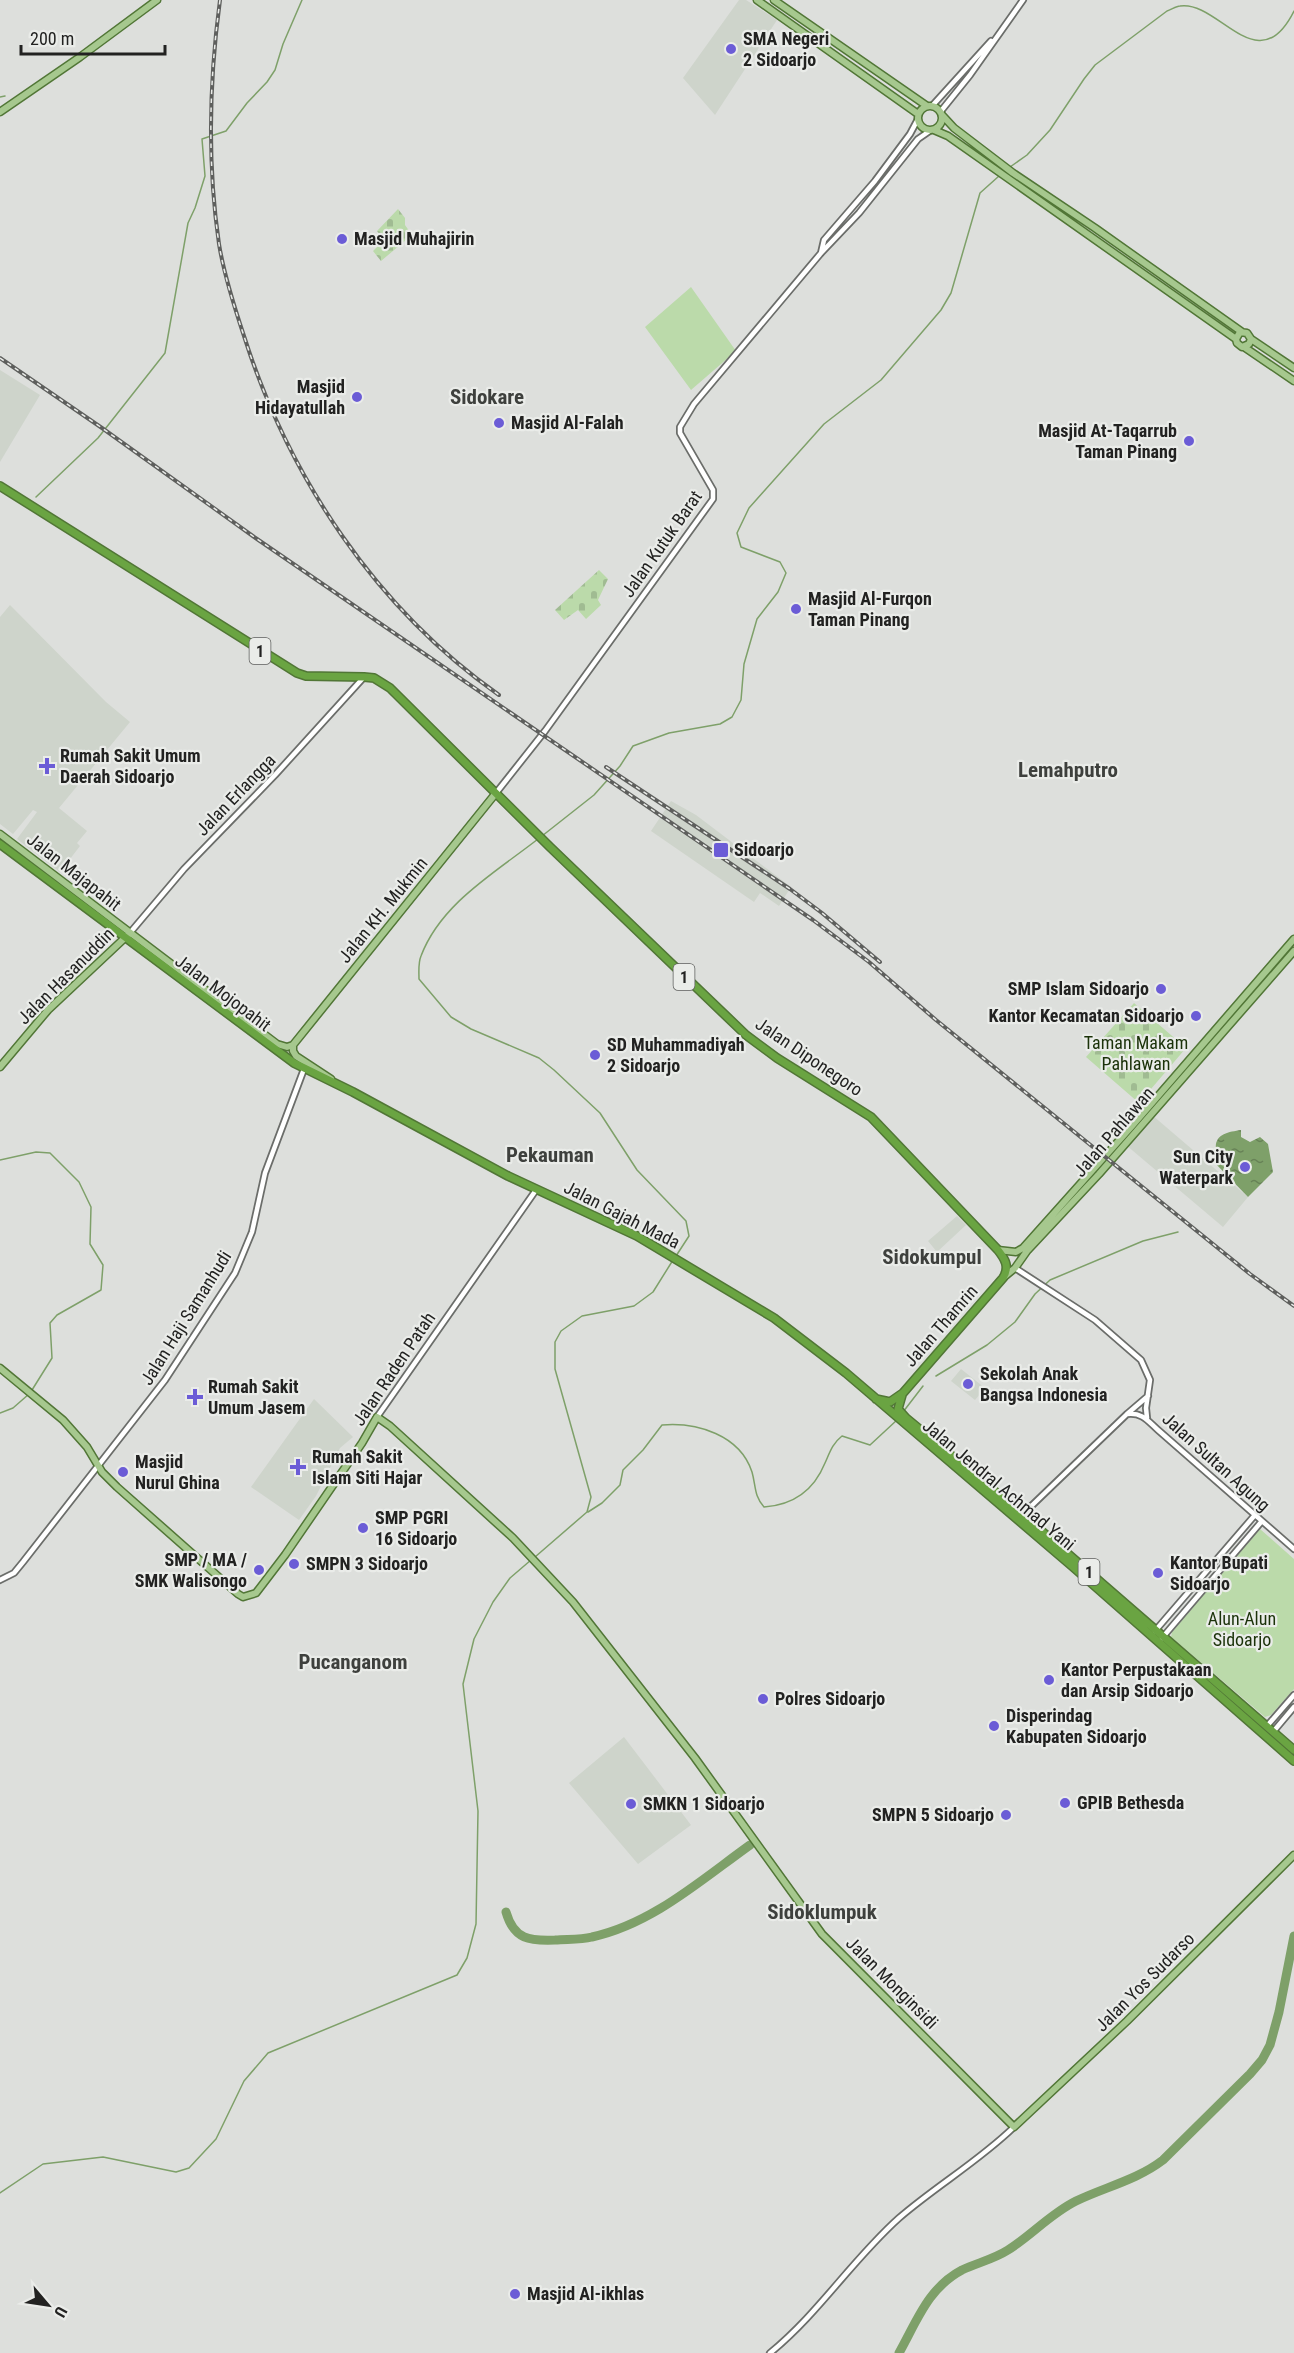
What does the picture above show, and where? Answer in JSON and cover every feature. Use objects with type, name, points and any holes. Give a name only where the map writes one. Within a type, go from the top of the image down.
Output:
[{"type":"highway","name":"1","points":[[0,486],[297,673],[306,676],[374,678],[390,688],[496,793]]},
{"type":"highway","name":"Jalan Diponegoro","points":[[496,793],[746,1035],[777,1058],[871,1116],[998,1250]]},
{"type":"highway","name":"Jalan Majapahit","points":[[0,844],[127,936]]},
{"type":"highway","name":"Jalan Mojopahit","points":[[127,936],[273,1050],[304,1069]]},
{"type":"highway","name":"Jalan Gajah Mada","points":[[304,1069],[340,1085],[536,1190],[618,1226],[683,1262],[774,1318],[846,1373],[874,1398]]},
{"type":"highway","name":"Jalan Thamrin","points":[[874,1398],[890,1402],[903,1393],[1003,1278],[1007,1267],[998,1250]]},
{"type":"highway","name":"Jalan Jendral Achmad Yani","points":[[903,1393],[898,1409],[900,1418],[1153,1632]]},
{"type":"highway","name":"Jalan Jendral Achmad Yani","points":[[874,1398],[1023,1514],[1294,1761]]},
{"type":"highway","name":"Jalan Jendral Achmad Yani","points":[[1160,1639],[1294,1750]]},
{"type":"highway","points":[[1261,1733],[1270,1729]]},
{"type":"main road","points":[[0,112],[157,0]]},
{"type":"main road","points":[[757,0],[918,116],[923,128],[948,136],[992,167],[1057,203],[1242,332],[1248,333],[1251,339],[1294,368]]},
{"type":"main road","points":[[774,0],[941,113],[950,124],[1052,209],[1236,339],[1239,346],[1244,347],[1294,381]]},
{"type":"main road","points":[[918,116],[929,106]]},
{"type":"main road","points":[[933,130],[941,124],[941,113]]},
{"type":"main road","points":[[1052,209],[1057,203]]},
{"type":"main road","points":[[1236,339],[1237,335],[1242,332]]},
{"type":"main road","points":[[1244,347],[1251,339]]},
{"type":"main road","name":"Jalan KH. Mukmin","points":[[293,1045],[496,793]]},
{"type":"main road","name":"Jalan Majapahit","points":[[0,834],[127,936]]},
{"type":"main road","name":"Jalan Mojopahit","points":[[127,936],[277,1044],[287,1047],[293,1045]]},
{"type":"main road","name":"Jalan Hasanuddin","points":[[0,1067],[48,1010],[127,936]]},
{"type":"main road","name":"Jalan Pahlawan","points":[[1015,1268],[1023,1248],[1293,942]]},
{"type":"main road","name":"Jalan Pahlawan","points":[[1003,1278],[1015,1268],[1027,1251],[1099,1174],[1294,951]]},
{"type":"main road","name":"Jalan Gajah Mada","points":[[293,1045],[296,1056],[340,1085]]},
{"type":"main road","points":[[998,1250],[1016,1252],[1023,1248]]},
{"type":"main road","points":[[0,1368],[32,1392],[69,1426],[87,1447],[98,1465]]},
{"type":"main road","name":"Jalan Raden Patah","points":[[98,1465],[117,1488],[238,1594],[247,1597],[256,1593],[359,1448],[377,1417]]},
{"type":"main road","name":"Jalan Monginsidi","points":[[377,1417],[440,1470],[530,1555],[573,1602],[709,1776],[822,1934],[1014,2127]]},
{"type":"main road","name":"Jalan Yos Sudarso","points":[[1014,2127],[1127,2021],[1294,1855]]},
{"type":"street","points":[[941,113],[1023,0]]},
{"type":"street","points":[[929,106],[993,39]]},
{"type":"street","name":"Jalan Kutuk Barat","points":[[821,252],[824,240],[875,181],[910,134],[918,116]]},
{"type":"street","name":"Jalan Kutuk Barat","points":[[496,793],[547,728],[713,499],[713,490],[682,438],[680,427],[694,404],[821,252],[859,213],[918,139],[933,130]]},
{"type":"street","name":"Jalan Erlangga","points":[[127,936],[184,869],[275,775],[364,676]]},
{"type":"street","name":"Jalan Haji Samanhudi","points":[[0,1580],[14,1573],[165,1380],[235,1273],[252,1232],[265,1173],[304,1069]]},
{"type":"street","name":"Jalan Raden Patah","points":[[377,1417],[536,1190]]},
{"type":"street","points":[[1015,1268],[1095,1320],[1134,1353],[1145,1366],[1150,1386],[1146,1408],[1147,1418],[1137,1414],[1127,1414]]},
{"type":"street","points":[[1023,1514],[1149,1395]]},
{"type":"street","name":"Jalan Sultan Agung","points":[[1147,1418],[1294,1549]]},
{"type":"street","points":[[1153,1632],[1255,1515]]},
{"type":"street","points":[[1160,1639],[1262,1521]]},
{"type":"street","points":[[1270,1729],[1294,1695]]},
{"type":"street","points":[[1270,1729],[1294,1707]]},
{"type":"street","points":[[770,2353],[806,2321],[865,2251],[900,2217],[1014,2127]]},
{"type":"shaded area","name":"SMA Negeri 2 Sidoarjo","points":[[739,0],[746,0],[777,20],[715,115],[683,78]]},
{"type":"shaded area","points":[[0,370],[40,395],[0,462]]},
{"type":"shaded area","name":"Rumah Sakit Umum Daerah Sidoarjo","points":[[10,605],[106,702],[130,722],[59,808],[87,831],[77,843],[80,846],[60,872],[17,839],[37,812],[33,810],[13,834],[0,824],[0,617]]},
{"type":"shaded area","points":[[671,801],[696,815],[791,887],[779,906],[760,893],[754,902],[651,831]]},
{"type":"shaded area","points":[[1152,1115],[1248,1197],[1223,1227],[1126,1145]]},
{"type":"shaded area","points":[[957,1216],[966,1225],[937,1252],[928,1241]]},
{"type":"shaded area","name":"Sekolah Anak Bangsa Indonesia","points":[[961,1369],[985,1388],[975,1400],[951,1381]]},
{"type":"shaded area","name":"Rumah Sakit Islam Siti Hajar","points":[[314,1399],[353,1437],[340,1448],[316,1496],[299,1520],[251,1487]]},
{"type":"shaded area","name":"SMKN 1 Sidoarjo","points":[[624,1737],[691,1825],[638,1864],[569,1783]]},
{"type":"green space","points":[[398,209],[405,218],[405,225],[412,235],[381,261],[373,251],[384,240],[377,231]]},
{"type":"green space","points":[[691,287],[736,351],[691,390],[645,327]]},
{"type":"green space","points":[[599,570],[608,579],[598,600],[601,605],[586,619],[578,610],[564,620],[555,610]]},
{"type":"green space","name":"Taman Makam Pahlawan","points":[[1134,1003],[1186,1048],[1139,1103],[1086,1057]]},
{"type":"green space","name":"Alun-Alun Sidoarjo","points":[[1260,1529],[1294,1559],[1294,1689],[1271,1715],[1265,1717],[1171,1637],[1172,1632]]},
{"type":"water","name":"Sun City Waterpark","points":[[1241,1130],[1241,1137],[1250,1142],[1260,1137],[1268,1144],[1273,1172],[1248,1197],[1214,1162],[1212,1151],[1216,1150],[1217,1140],[1220,1137]]},
{"type":"waterway","points":[[36,497],[98,438],[165,353],[188,223],[205,176],[202,139],[226,131],[247,103],[267,82],[275,70],[283,44],[302,0]]},
{"type":"waterway","points":[[1010,167],[1027,155],[1050,130],[1095,65],[1167,11],[1178,6],[1195,7],[1238,33],[1252,39],[1266,40],[1280,31],[1294,11]]},
{"type":"waterway","points":[[0,97],[5,96]]},
{"type":"waterway","points":[[542,836],[594,795],[620,766],[633,746],[669,733],[720,724],[732,717],[741,700],[744,664],[757,619],[778,592],[786,573],[780,562],[741,547],[737,533],[749,508],[824,424],[881,380],[941,310],[951,293],[980,193],[999,176]]},
{"type":"waterway","points":[[538,839],[471,890],[442,920],[421,956],[419,979],[451,1017],[471,1029],[539,1058],[600,1113],[637,1170],[686,1221],[689,1236],[676,1256]]},
{"type":"waterway","points":[[0,1160],[36,1152],[50,1153],[79,1182],[91,1207],[90,1244],[103,1265],[101,1290],[57,1315],[50,1323],[52,1358],[32,1390]]},
{"type":"waterway","points":[[936,1376],[987,1345],[1015,1322],[1035,1294],[1050,1280],[1143,1241],[1178,1232]]},
{"type":"waterway","points":[[535,1557],[587,1512],[591,1497],[555,1369],[555,1342],[561,1331],[582,1316],[634,1306],[653,1292],[673,1260]]},
{"type":"waterway","points":[[903,1412],[923,1386]]},
{"type":"waterway","points":[[0,1413],[13,1408],[29,1394]]},
{"type":"waterway","points":[[588,1512],[602,1503],[620,1485],[623,1470],[643,1450],[662,1425],[703,1429],[727,1440],[746,1459],[752,1472],[757,1495],[764,1507],[784,1503],[809,1488],[820,1473],[834,1445],[842,1436],[870,1445],[897,1420]]},
{"type":"waterway","points":[[0,2193],[43,2164],[103,2157],[176,2172],[189,2168],[216,2139],[244,2081],[268,2053],[457,1975],[467,1958],[476,1924],[478,1811],[463,1684],[474,1639],[493,1602],[510,1578],[531,1560]]},
{"type":"waterway","points":[[506,1912],[509,1921],[518,1933],[531,1939],[578,1939],[614,1931],[675,1899],[750,1845]]},
{"type":"waterway","points":[[899,2353],[924,2306],[950,2277],[1008,2250],[1076,2201],[1153,2167],[1163,2160],[1250,2074],[1262,2060],[1270,2045],[1294,1936]]},
{"type":"railway","points":[[220,0],[211,122],[215,213],[226,279],[263,389],[312,489],[343,536],[377,581],[414,623],[455,661],[499,695]]},
{"type":"railway","points":[[0,358],[257,539],[813,920],[869,962],[936,1020],[1250,1274],[1294,1306]]},
{"type":"railway","points":[[606,767],[790,889],[880,962]]},
{"type":"place","name":"SMA Negeri 2 Sidoarjo","points":[[731,49]]},
{"type":"place","name":"Masjid Muhajirin","points":[[342,239]]},
{"type":"place","name":"Masjid Hidayatullah","points":[[357,397]]},
{"type":"place","name":"Masjid Al-Falah","points":[[499,423]]},
{"type":"place","name":"Masjid At-Taqarrub Taman Pinang","points":[[1189,441]]},
{"type":"place","name":"Masjid Al-Furqon Taman Pinang","points":[[796,609]]},
{"type":"place","name":"Rumah Sakit Umum Daerah Sidoarjo","points":[[47,766]]},
{"type":"place","name":"Sidoarjo","points":[[721,850]]},
{"type":"place","name":"SMP Islam Sidoarjo","points":[[1161,989]]},
{"type":"place","name":"Kantor Kecamatan Sidoarjo","points":[[1196,1016]]},
{"type":"place","name":"SD Muhammadiyah 2 Sidoarjo","points":[[595,1055]]},
{"type":"place","name":"Sun City Waterpark","points":[[1245,1167]]},
{"type":"place","name":"Sekolah Anak Bangsa Indonesia","points":[[968,1384]]},
{"type":"place","name":"Rumah Sakit Umum Jasem","points":[[195,1397]]},
{"type":"place","name":"Rumah Sakit Islam Siti Hajar","points":[[298,1467]]},
{"type":"place","name":"Masjid Nurul Ghina","points":[[123,1472]]},
{"type":"place","name":"SMP PGRI 16 Sidoarjo","points":[[363,1528]]},
{"type":"place","name":"SMPN 3 Sidoarjo","points":[[294,1564]]},
{"type":"place","name":"SMP / MA / SMK Walisongo","points":[[259,1570]]},
{"type":"place","name":"Kantor Bupati Sidoarjo","points":[[1158,1573]]},
{"type":"place","name":"Kantor Perpustakaan dan Arsip Sidoarjo","points":[[1049,1680]]},
{"type":"place","name":"Polres Sidoarjo","points":[[763,1699]]},
{"type":"place","name":"Disperindag Kabupaten Sidoarjo","points":[[994,1726]]},
{"type":"place","name":"GPIB Bethesda","points":[[1065,1803]]},
{"type":"place","name":"SMKN 1 Sidoarjo","points":[[631,1804]]},
{"type":"place","name":"SMPN 5 Sidoarjo","points":[[1006,1815]]},
{"type":"place","name":"Masjid Al-ikhlas","points":[[515,2294]]},
{"type":"district","name":"Sidokare","points":[[487,397]]},
{"type":"district","name":"Lemahputro","points":[[1068,770]]},
{"type":"district","name":"Pekauman","points":[[550,1155]]},
{"type":"district","name":"Sidokumpul","points":[[932,1257]]},
{"type":"district","name":"Pucanganom","points":[[353,1662]]},
{"type":"district","name":"Sidoklumpuk","points":[[822,1912]]}]
